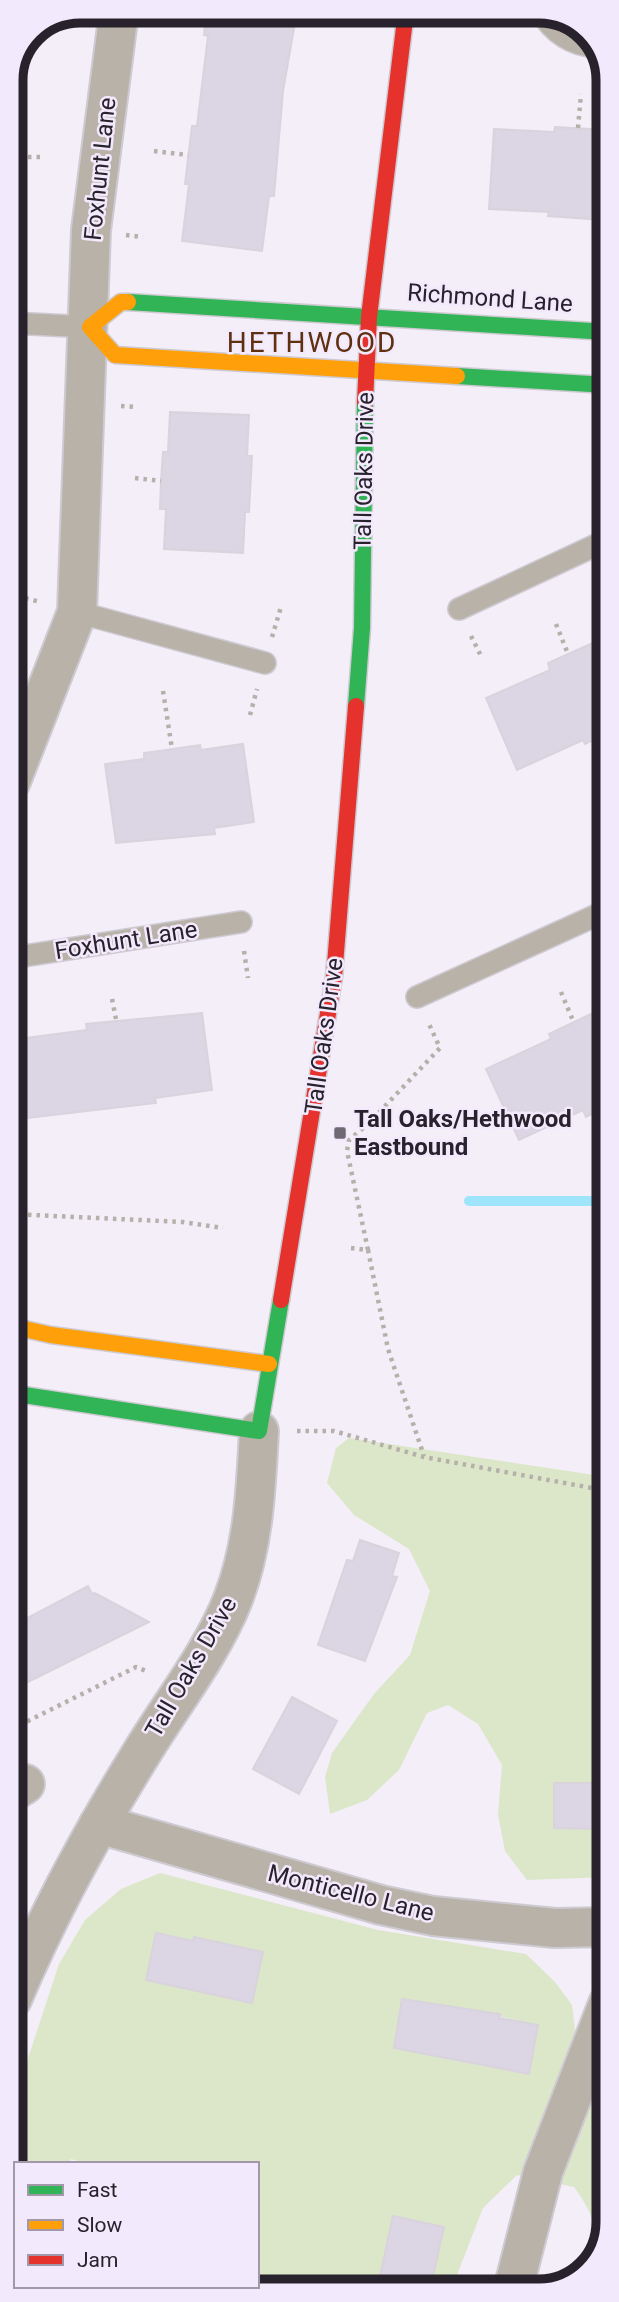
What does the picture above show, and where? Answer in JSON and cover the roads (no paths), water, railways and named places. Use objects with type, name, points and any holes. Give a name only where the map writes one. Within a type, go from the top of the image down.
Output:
[{"type":"street","name":"Foxhunt Lane","points":[[23,742],[64,609],[90,327],[91,230],[117,23]]},
{"type":"street","name":"Tall Oaks Drive","points":[[23,1975],[51,1913],[99,1824],[186,1685],[233,1599],[254,1518],[259,1431],[334,977],[362,628],[365,370],[404,23]]},
{"type":"street","points":[[369,317],[121,302],[90,327],[115,355],[596,384]]},
{"type":"street","name":"Richmond Lane","points":[[369,317],[596,331]]},
{"type":"street","points":[[23,1329],[51,1335],[270,1364]]},
{"type":"street","points":[[23,1395],[259,1431]]},
{"type":"street","name":"Monticello Lane","points":[[99,1824],[381,1905],[432,1916],[555,1928],[596,1927]]},
{"type":"street","points":[[516,2279],[543,2172],[596,2035]]},
{"type":"lane","points":[[548,24],[564,38],[583,43]]},
{"type":"lane","points":[[23,324],[90,327]]},
{"type":"lane","points":[[459,610],[596,545]]},
{"type":"lane","points":[[64,609],[265,663]]},
{"type":"lane","points":[[417,997],[596,915]]},
{"type":"lane","name":"Foxhunt Lane","points":[[23,956],[240,922]]},
{"type":"waterway","points":[[469,1201],[596,1201]]},
{"type":"place","name":"Tall Oaks/Hethwood Eastbound","points":[[340,1133]]},
{"type":"district","name":"HETHWOOD","points":[[312,342]]}]
